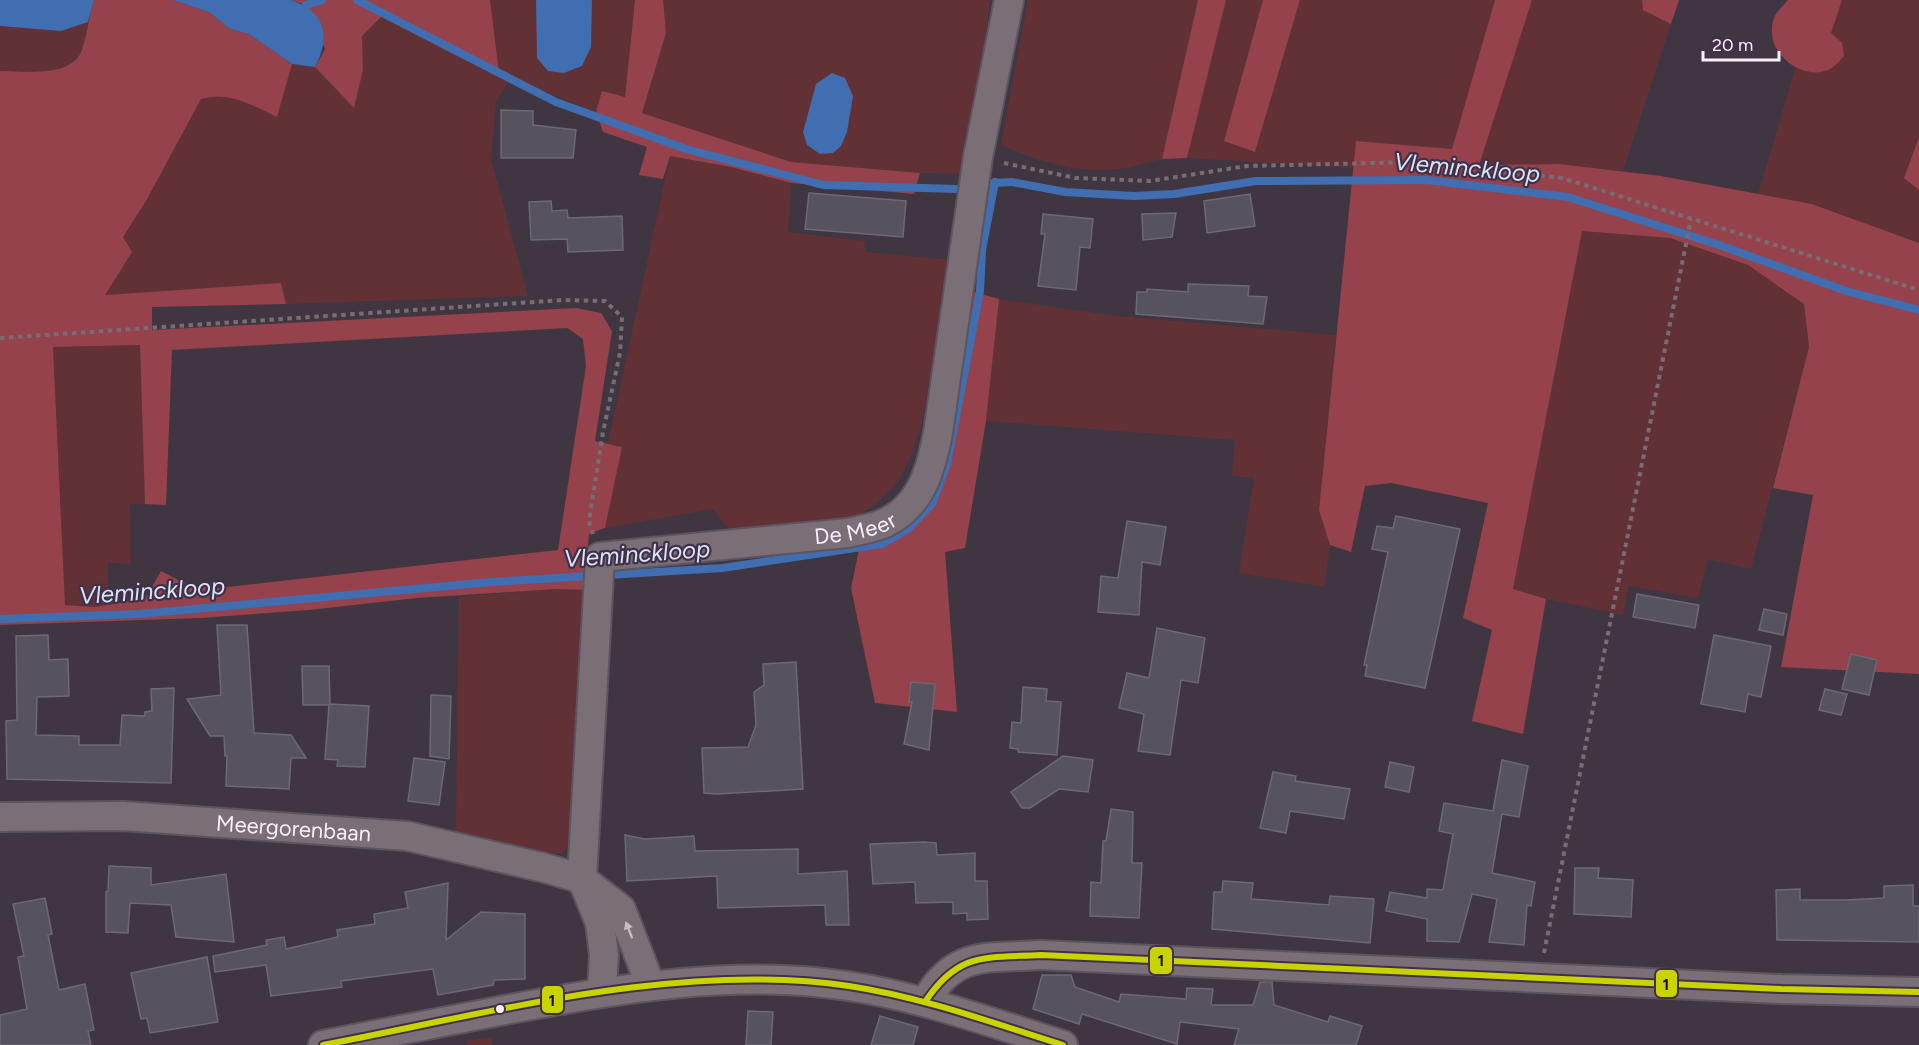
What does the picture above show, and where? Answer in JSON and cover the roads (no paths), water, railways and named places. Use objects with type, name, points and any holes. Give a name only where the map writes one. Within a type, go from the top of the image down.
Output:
[{"type":"street","name":"De Meer","points":[[582,879],[600,557],[848,533],[885,523],[912,503],[931,471],[978,157],[1009,0]]},
{"type":"street","name":"Meergorenbaan","points":[[0,817],[123,816],[407,836],[496,856],[582,879],[621,909],[650,984]]},
{"type":"street","points":[[582,879],[600,923],[604,956],[602,992]]},
{"type":"street","points":[[925,1002],[937,981],[952,968],[970,960],[1041,955],[1781,989],[1919,992]]},
{"type":"street","points":[[335,1044],[650,984],[757,980],[848,986],[925,1002],[1063,1045]]},
{"type":"water","points":[[0,0],[94,0],[88,22],[61,31],[0,26]]},
{"type":"water","points":[[173,0],[291,0],[312,11],[318,18],[324,35],[320,56],[315,67],[292,64],[249,34],[230,29],[209,12]]},
{"type":"water","points":[[536,0],[592,0],[591,47],[582,66],[564,73],[548,71],[537,58]]},
{"type":"water","points":[[832,73],[845,78],[853,96],[847,132],[841,146],[833,153],[820,154],[807,145],[803,132],[816,84]]},
{"type":"waterway","points":[[306,5],[322,0]]},
{"type":"waterway","points":[[357,0],[556,102],[686,149],[823,185],[956,189]]},
{"type":"waterway","name":"Vleminckloop","points":[[993,183],[1012,182],[1065,192],[1134,196],[1174,194],[1256,181],[1427,180],[1568,197],[1719,245],[1846,291],[1919,310]]},
{"type":"waterway","name":"Vleminckloop","points":[[0,619],[139,614],[492,582],[722,568],[882,544],[908,529],[932,504],[947,464],[980,291],[982,250],[995,182]]}]
